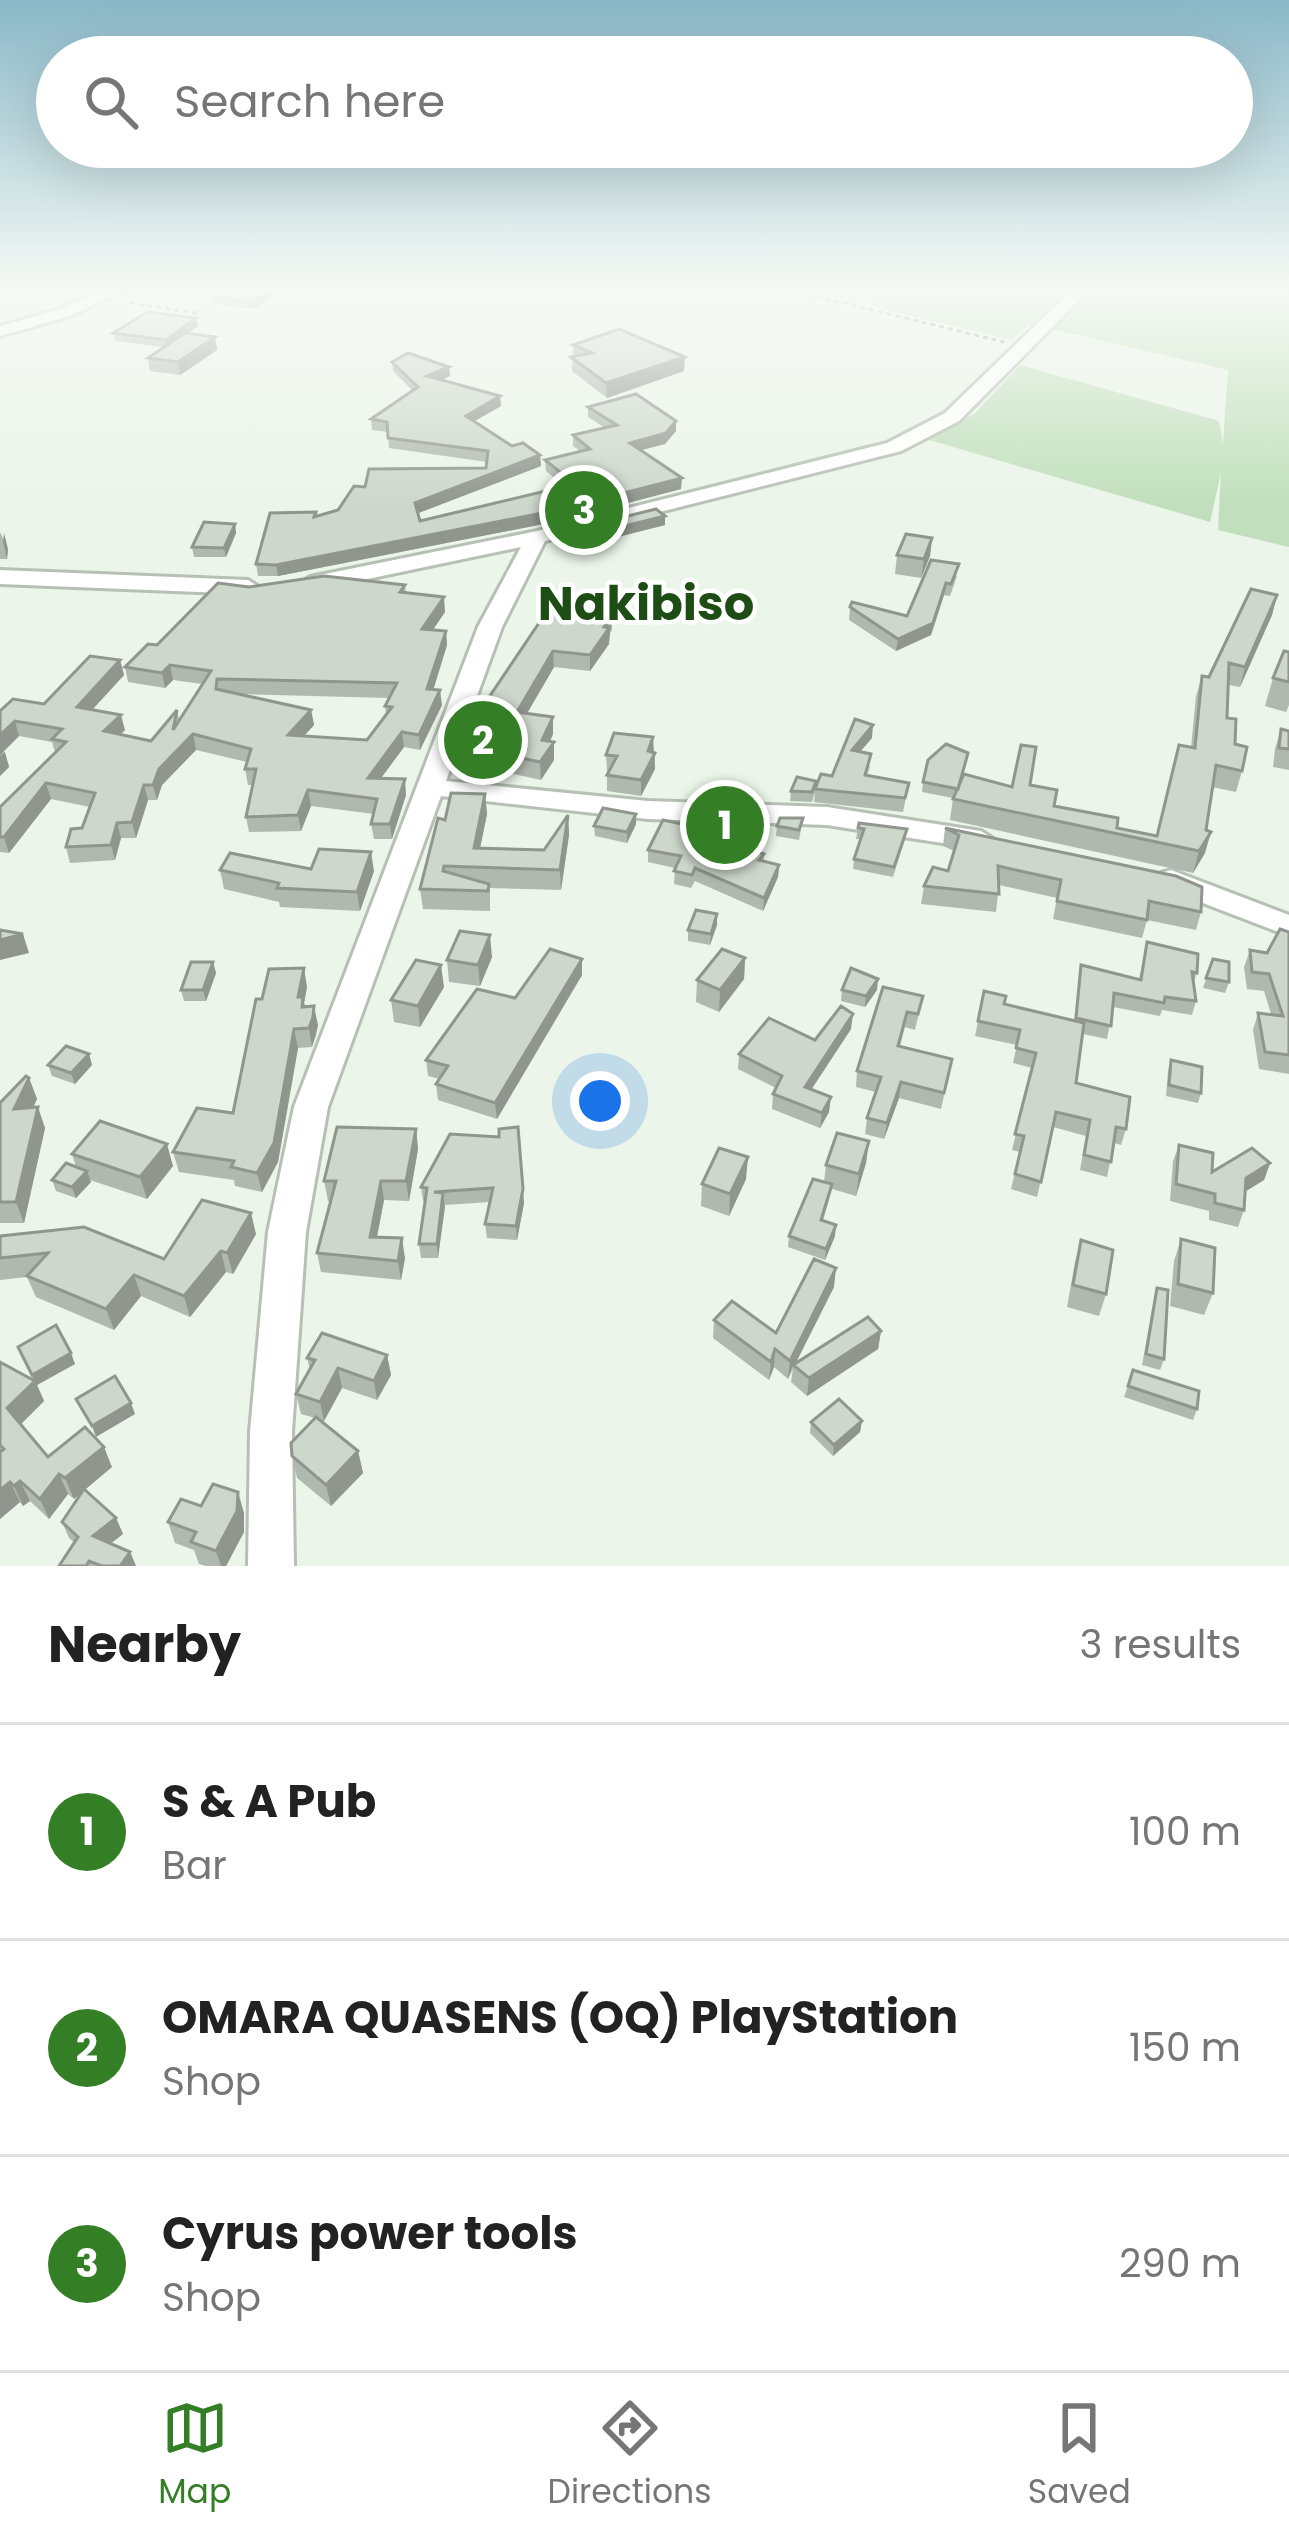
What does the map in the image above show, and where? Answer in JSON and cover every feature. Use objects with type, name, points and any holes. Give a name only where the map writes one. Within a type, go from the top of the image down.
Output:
[{"type":"street","points":[[0,577],[278,588],[537,537],[894,447],[952,417],[1006,361]]},
{"type":"street","points":[[271,1566],[271,1432],[287,1232],[311,1107],[405,868],[490,627],[537,537]]},
{"type":"street","points":[[430,787],[649,810],[826,816],[1014,847]]},
{"type":"street","points":[[1145,874],[1179,882],[1289,926]]},
{"type":"green space","points":[[1190,361],[1289,361],[1289,547],[1218,530],[1221,473],[1210,522],[929,440],[975,413],[1020,365],[1219,421],[1223,444],[1228,370]]},
{"type":"building","points":[[432,361],[449,367],[427,376],[500,396],[466,416],[512,446],[523,443],[540,455],[415,503],[420,521],[575,484],[545,460],[590,449],[573,435],[617,425],[588,407],[636,394],[676,421],[666,433],[630,443],[682,478],[558,510],[276,565],[256,564],[270,513],[316,512],[314,517],[338,510],[354,486],[365,487],[369,469],[486,468],[488,451],[388,438],[387,422],[371,419],[418,387],[392,362]]},
{"type":"building","points":[[576,361],[673,361],[606,383]]},
{"type":"building","points":[[656,509],[665,516],[601,532],[591,525]]},
{"type":"building","points":[[204,522],[235,524],[224,548],[192,547]]},
{"type":"building","points":[[906,534],[932,538],[924,559],[897,555]]},
{"type":"building","points":[[931,560],[959,564],[951,584],[946,583],[933,623],[898,639],[850,607],[852,602],[907,616]]},
{"type":"building","points":[[324,576],[405,585],[400,592],[444,597],[422,629],[446,631],[427,689],[440,690],[419,735],[402,732],[368,778],[405,779],[390,824],[371,824],[377,799],[308,790],[298,815],[246,817],[256,769],[245,769],[251,749],[193,734],[159,769],[153,785],[144,785],[132,822],[117,823],[111,845],[66,847],[71,829],[82,828],[95,793],[46,783],[0,837],[0,807],[66,742],[52,739],[62,729],[15,721],[0,735],[0,711],[13,699],[44,704],[90,656],[120,660],[77,707],[121,715],[104,731],[151,741],[177,710],[173,730],[211,671],[170,665],[162,673],[125,667],[148,644],[157,645],[218,583],[249,587]],"holes":[[[217,679],[397,683],[385,706],[392,707],[367,740],[288,735],[311,710],[216,689]]]},
{"type":"building","points":[[1251,589],[1277,595],[1245,667],[1229,663],[1227,718],[1236,719],[1235,744],[1247,747],[1242,771],[1216,765],[1206,830],[1211,832],[1199,851],[953,799],[964,774],[1012,787],[1021,745],[1036,747],[1030,785],[1057,790],[1054,806],[1118,818],[1117,828],[1157,836],[1179,745],[1195,748],[1202,676],[1209,677]]},
{"type":"building","points":[[551,605],[612,614],[604,627],[609,628],[590,655],[553,651],[517,712],[553,717],[542,740],[554,742],[540,762],[499,753],[512,735],[469,727]]},
{"type":"building","points":[[1284,651],[1289,652],[1289,682],[1273,678]]},
{"type":"building","points":[[855,719],[873,725],[852,750],[871,754],[865,775],[909,783],[905,798],[815,789],[821,774],[832,776]]},
{"type":"building","points":[[1281,729],[1289,731],[1289,749],[1279,748]]},
{"type":"building","points":[[614,733],[653,737],[648,751],[655,753],[641,780],[607,775],[617,756],[606,755]]},
{"type":"building","points":[[946,744],[968,753],[958,789],[923,782],[928,760]]},
{"type":"building","points":[[797,777],[816,781],[812,792],[791,791]]},
{"type":"building","points":[[451,793],[485,794],[474,848],[544,850],[568,815],[560,870],[444,866],[443,871],[489,884],[488,891],[420,889],[438,818],[445,820]]},
{"type":"building","points":[[603,808],[636,814],[627,832],[594,826]]},
{"type":"building","points":[[701,818],[716,826],[712,834],[764,854],[759,860],[779,865],[764,898],[695,868],[692,875],[674,871],[681,856],[648,850],[663,820],[696,827]]},
{"type":"building","points":[[780,818],[803,818],[799,830],[777,826]]},
{"type":"building","points":[[859,823],[907,829],[894,867],[854,859],[864,829],[858,828]]},
{"type":"building","points":[[945,828],[1176,876],[1202,887],[1201,912],[1149,901],[1147,920],[1057,901],[1061,880],[998,866],[999,894],[924,886],[933,867],[948,871],[959,835]]},
{"type":"building","points":[[319,849],[371,852],[357,892],[277,888],[279,883],[220,870],[230,853],[311,869]]},
{"type":"building","points":[[696,910],[717,914],[711,934],[688,930]]},
{"type":"building","points":[[1280,929],[1289,932],[1289,1055],[1265,1052],[1258,1013],[1283,1016],[1269,974],[1252,972],[1250,950],[1267,953]]},
{"type":"building","points":[[0,930],[23,934],[0,940]]},
{"type":"building","points":[[460,931],[490,935],[478,965],[447,960]]},
{"type":"building","points":[[1147,942],[1198,954],[1197,973],[1192,972],[1196,1001],[1165,997],[1164,1003],[1114,993],[1111,1026],[1076,1018],[1081,965],[1141,980]]},
{"type":"building","points":[[550,949],[582,959],[495,1103],[436,1084],[448,1066],[426,1060],[477,989],[515,998]]},
{"type":"building","points":[[722,949],[745,958],[720,990],[697,980]]},
{"type":"building","points":[[1213,959],[1229,962],[1229,982],[1206,978]]},
{"type":"building","points":[[416,960],[441,965],[418,1006],[391,1000]]},
{"type":"building","points":[[191,962],[213,962],[203,990],[181,990]]},
{"type":"building","points":[[304,968],[298,997],[303,997],[302,1007],[314,1006],[313,1017],[309,1028],[294,1029],[274,1143],[257,1173],[231,1167],[234,1161],[173,1152],[197,1108],[233,1113],[256,999],[262,999],[269,969]]},
{"type":"building","points":[[851,968],[878,979],[866,996],[842,990]]},
{"type":"building","points":[[883,987],[923,996],[918,1014],[907,1012],[898,1046],[952,1059],[944,1093],[901,1082],[887,1123],[867,1118],[881,1077],[857,1071]]},
{"type":"building","points":[[984,991],[1006,996],[1004,1004],[1084,1023],[1076,1083],[1130,1097],[1126,1129],[1116,1127],[1111,1162],[1084,1155],[1090,1120],[1056,1112],[1041,1182],[1015,1174],[1024,1136],[1015,1134],[1036,1053],[1016,1048],[1020,1030],[978,1021]]},
{"type":"building","points":[[841,1006],[853,1014],[805,1087],[831,1097],[822,1113],[773,1094],[782,1076],[739,1054],[769,1018],[815,1040]]},
{"type":"building","points":[[66,1046],[89,1054],[71,1073],[48,1065]]},
{"type":"building","points":[[1171,1060],[1202,1067],[1201,1093],[1169,1085]]},
{"type":"building","points":[[26,1076],[14,1109],[38,1107],[16,1202],[0,1202],[0,1103]]},
{"type":"building","points":[[100,1121],[167,1144],[140,1177],[72,1154]]},
{"type":"building","points":[[337,1127],[416,1129],[406,1181],[381,1181],[370,1237],[402,1238],[398,1261],[317,1253],[336,1181],[324,1181]]},
{"type":"building","points":[[518,1127],[523,1189],[516,1226],[485,1224],[493,1188],[434,1192],[443,1193],[437,1244],[419,1244],[427,1188],[421,1187],[450,1134],[499,1137],[499,1129]]},
{"type":"building","points":[[837,1133],[869,1141],[859,1174],[826,1165]]},
{"type":"building","points":[[1179,1145],[1213,1153],[1212,1172],[1252,1148],[1270,1163],[1246,1178],[1244,1210],[1215,1203],[1215,1194],[1176,1184]]},
{"type":"building","points":[[719,1148],[748,1157],[730,1194],[702,1184]]},
{"type":"building","points":[[66,1163],[87,1171],[72,1187],[52,1180]]},
{"type":"building","points":[[813,1179],[832,1184],[821,1220],[836,1225],[826,1249],[789,1236]]},
{"type":"building","points":[[202,1200],[251,1213],[227,1253],[221,1251],[184,1296],[134,1275],[106,1309],[27,1276],[48,1253],[0,1258],[0,1236],[84,1227],[164,1259]]},
{"type":"building","points":[[1181,1239],[1215,1248],[1213,1293],[1178,1284]]},
{"type":"building","points":[[1081,1240],[1113,1250],[1106,1294],[1073,1285]]},
{"type":"building","points":[[814,1259],[836,1268],[790,1361],[775,1349],[771,1362],[714,1320],[732,1301],[776,1333]]},
{"type":"building","points":[[1157,1288],[1168,1290],[1164,1359],[1146,1354]]},
{"type":"building","points":[[868,1317],[881,1331],[809,1378],[793,1365]]},
{"type":"building","points":[[56,1325],[71,1353],[32,1375],[18,1347]]},
{"type":"building","points":[[322,1333],[387,1355],[374,1381],[338,1368],[320,1402],[296,1394],[315,1360],[307,1358]]},
{"type":"building","points":[[0,1362],[35,1381],[7,1408],[48,1457],[85,1427],[104,1447],[65,1478],[59,1474],[40,1499],[20,1481],[0,1490],[0,1452],[4,1449],[0,1445]]},
{"type":"building","points":[[1133,1370],[1199,1391],[1197,1409],[1128,1386]]},
{"type":"building","points":[[115,1376],[131,1403],[92,1426],[76,1399]]},
{"type":"building","points":[[839,1399],[862,1421],[834,1445],[811,1422]]},
{"type":"building","points":[[316,1417],[358,1451],[326,1485],[292,1456],[291,1443]]},
{"type":"building","points":[[213,1484],[238,1492],[237,1511],[216,1551],[191,1542],[196,1532],[168,1522],[181,1499],[201,1506]]},
{"type":"building","points":[[84,1489],[116,1518],[93,1536],[130,1552],[120,1566],[89,1561],[86,1566],[59,1566],[78,1537],[62,1522]]},
{"type":"place","name":"Cyrus power tools","points":[[584,510]]},
{"type":"place","name":"OMARA QUASENS (OQ) PlayStation","points":[[483,740]]},
{"type":"place","name":"S & A Pub","points":[[725,825]]},
{"type":"district","name":"Nakibiso","points":[[646,603]]}]
